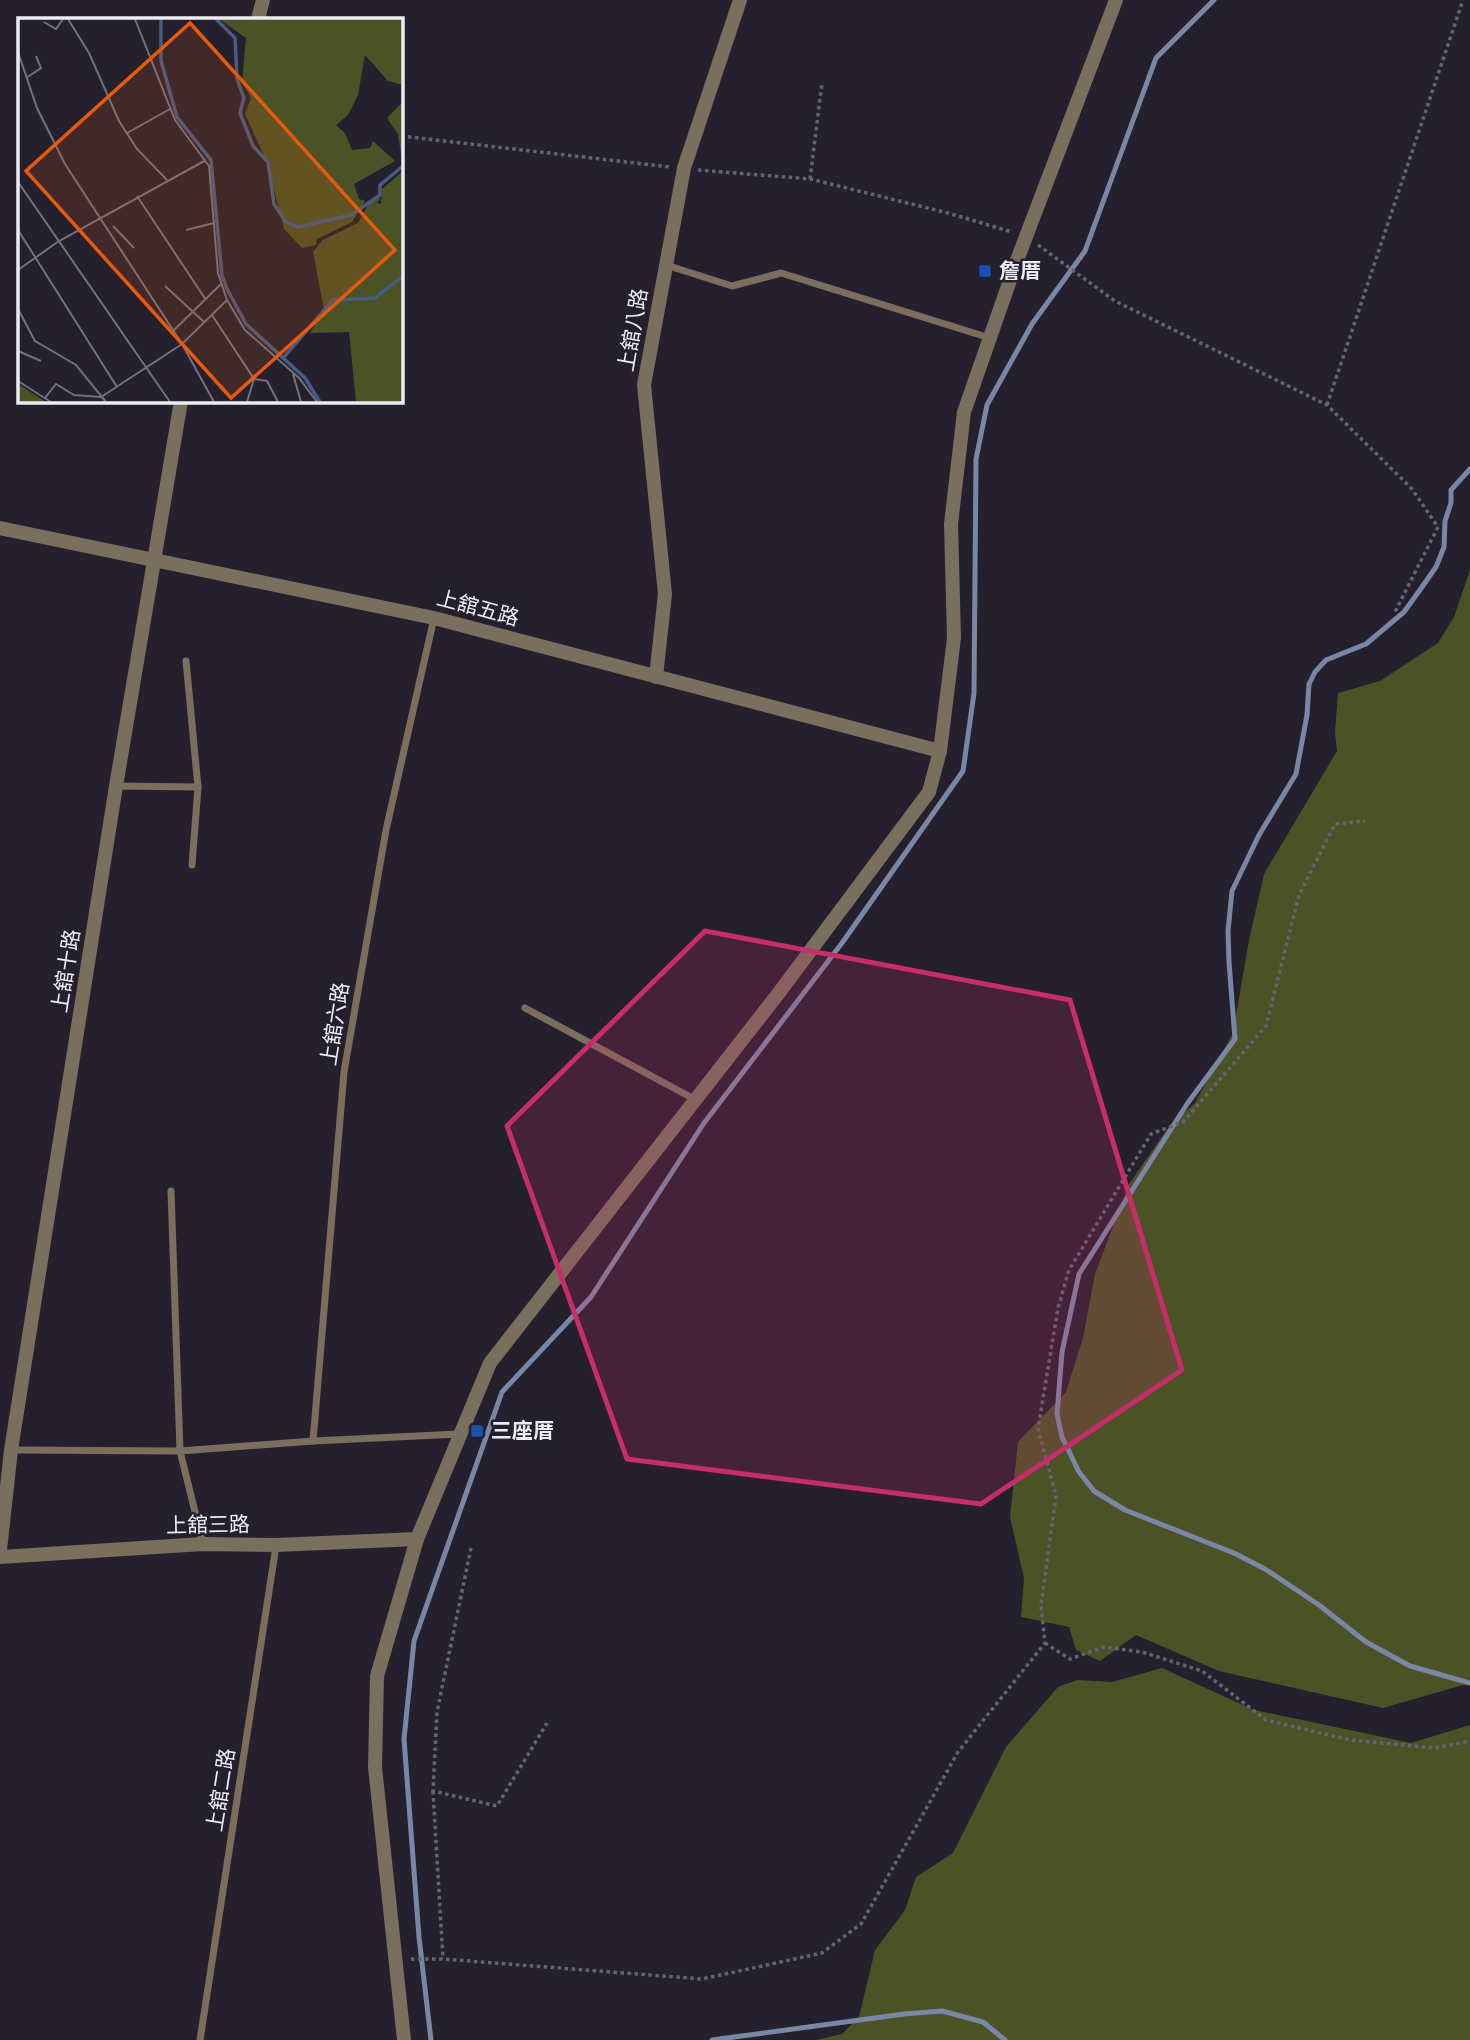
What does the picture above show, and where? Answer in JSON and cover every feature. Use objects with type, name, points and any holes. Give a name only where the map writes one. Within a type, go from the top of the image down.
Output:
[{"type":"street","points":[[258,18],[263,0]]},
{"type":"street","name":"上舘八路","points":[[656,677],[665,594],[644,385],[684,168],[740,0]]},
{"type":"street","points":[[404,2040],[375,1767],[377,1676],[417,1539],[490,1363],[778,994],[929,792],[940,751],[954,638],[951,524],[964,412],[1026,236],[1116,0]]},
{"type":"street","name":"上舘十路","points":[[0,1550],[11,1450],[116,786],[181,402]]},
{"type":"street","name":"上舘五路","points":[[0,528],[434,618],[940,751]]},
{"type":"street","name":"上舘三路","points":[[0,1557],[203,1544],[276,1545],[417,1539]]},
{"type":"lane","points":[[666,265],[732,286],[781,273],[990,338]]},
{"type":"lane","name":"上舘六路","points":[[313,1441],[344,1072],[386,830],[434,618]]},
{"type":"lane","points":[[186,661],[198,788],[192,865]]},
{"type":"lane","points":[[116,786],[198,788]]},
{"type":"lane","points":[[525,1008],[696,1100]]},
{"type":"lane","points":[[171,1191],[180,1451],[203,1544]]},
{"type":"lane","points":[[11,1450],[180,1451],[460,1434]]},
{"type":"lane","name":"上舘二路","points":[[200,2040],[276,1545]]},
{"type":"path","points":[[1327,405],[1463,0]]},
{"type":"path","points":[[810,179],[822,83]]},
{"type":"path","points":[[402,136],[684,168],[810,179],[1026,236],[1115,301],[1327,405],[1412,489],[1438,527],[1394,614]]},
{"type":"path","points":[[394,1960],[443,1959],[702,1979],[822,1953],[861,1924],[958,1752],[1045,1643],[1041,1606],[1056,1496],[1038,1429],[1058,1308],[1069,1270],[1151,1133],[1183,1122],[1266,1026],[1299,895],[1335,824],[1365,821]]},
{"type":"path","points":[[443,1959],[433,1791],[437,1712],[471,1548]]},
{"type":"path","points":[[1045,1643],[1070,1659],[1104,1647],[1142,1652],[1202,1671],[1266,1720],[1350,1740],[1436,1748],[1470,1741]]},
{"type":"path","points":[[433,1791],[497,1806],[547,1723]]},
{"type":"highlighted area","points":[[705,931],[1070,1000],[1182,1370],[981,1504],[627,1459],[507,1126]]},
{"type":"green space","points":[[1470,570],[1470,1683],[1383,1708],[1219,1671],[1136,1635],[1100,1661],[1076,1650],[1069,1627],[1021,1617],[1024,1578],[1010,1517],[1018,1442],[1066,1392],[1083,1338],[1095,1274],[1129,1184],[1170,1125],[1195,1103],[1233,1033],[1264,874],[1337,751],[1335,732],[1338,693],[1380,681],[1438,643],[1454,617]]},
{"type":"green space","points":[[1162,1668],[1254,1710],[1411,1743],[1470,1725],[1470,2040],[816,2040],[842,2034],[859,2017],[875,1950],[905,1910],[916,1877],[953,1853],[1006,1747],[1058,1687],[1077,1680],[1112,1682]]},
{"type":"waterway","points":[[431,2040],[419,1937],[404,1739],[414,1641],[502,1392],[591,1297],[704,1123],[842,943],[963,771],[974,693],[976,459],[987,405],[1032,324],[1085,251],[1156,58],[1214,0]]},
{"type":"waterway","points":[[1470,469],[1451,490],[1451,503],[1445,521],[1444,547],[1436,567],[1404,612],[1366,644],[1326,660],[1309,684],[1307,715],[1296,774],[1259,835],[1232,891],[1228,931],[1235,1039],[1187,1104],[1079,1274],[1062,1352],[1057,1414],[1062,1437],[1079,1472],[1094,1491],[1125,1510],[1234,1553],[1265,1569],[1319,1605],[1366,1642],[1410,1666],[1470,1683]]},
{"type":"waterway","points":[[712,2040],[942,2011],[983,2022],[1005,2040]]},
{"type":"place","name":"詹厝","points":[[985,271]]},
{"type":"place","name":"三座厝","points":[[477,1431]]}]
